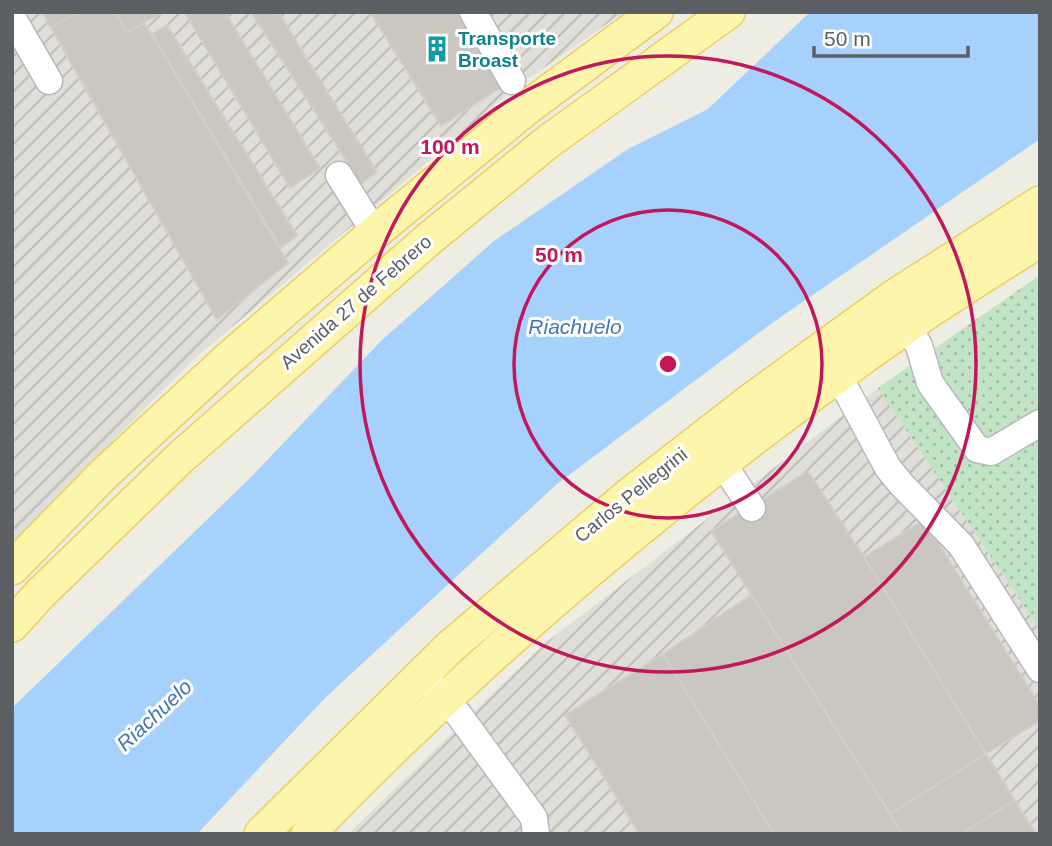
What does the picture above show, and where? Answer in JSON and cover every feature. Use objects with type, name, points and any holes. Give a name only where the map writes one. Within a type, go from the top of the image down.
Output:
[{"type":"main road","name":"Avenida 27 de Febrero","points":[[12,568],[104,474],[214,373],[375,233],[520,94],[656,12]]},
{"type":"main road","name":"Avenida 27 de Febrero","points":[[242,402],[430,238],[549,141],[728,12]]},
{"type":"main road","points":[[520,94],[549,141]]},
{"type":"main road","name":"Carlos Pellegrini","points":[[261,834],[421,674],[629,495],[713,450],[900,312],[1040,203]]},
{"type":"main road","name":"Carlos Pellegrini","points":[[900,312],[1040,240]]},
{"type":"main road","points":[[12,625],[40,594],[181,457],[210,451],[248,417],[249,409],[214,373]]},
{"type":"main road","name":"Carlos Pellegrini","points":[[308,834],[488,658],[648,522],[713,450]]},
{"type":"street","points":[[473,12],[520,94]]},
{"type":"street","points":[[12,17],[49,81]]},
{"type":"street","points":[[339,175],[375,233]]},
{"type":"street","points":[[900,312],[919,345],[930,383],[977,449],[991,452],[1040,423]]},
{"type":"street","points":[[831,362],[888,468],[961,545],[1040,669]]},
{"type":"street","points":[[713,450],[752,508]]},
{"type":"street","points":[[421,674],[483,746],[534,818],[536,834]]},
{"type":"shaded area","points":[[12,12],[624,12],[519,85],[193,360],[12,542]]},
{"type":"shaded area","points":[[878,388],[1040,630],[1040,834],[348,834],[544,644]]},
{"type":"green space","points":[[1040,275],[1040,630],[878,388]]},
{"type":"water","name":"Riachuelo","points":[[810,12],[1040,12],[1040,139],[772,323],[557,484],[326,697],[197,834],[12,834],[12,708],[249,479],[382,340],[494,241],[628,149],[708,109]]},
{"type":"building","points":[[42,12],[77,12],[51,28]]},
{"type":"building","points":[[77,12],[115,12],[127,32],[145,23],[288,263],[217,320],[51,28]]},
{"type":"building","points":[[115,12],[163,12],[127,32]]},
{"type":"building","points":[[225,12],[320,168],[290,188],[185,13]]},
{"type":"building","points":[[251,12],[278,12],[377,172],[361,184]]},
{"type":"building","name":"Transporte Broast","points":[[370,12],[460,12],[503,86],[441,126]]},
{"type":"building","points":[[167,25],[297,235],[281,248],[152,34]]},
{"type":"building","points":[[808,471],[986,754],[890,814],[711,531]]},
{"type":"building","points":[[924,520],[1040,706],[1040,721],[986,754],[864,557]]},
{"type":"building","points":[[751,595],[902,834],[774,834],[663,654]]},
{"type":"building","points":[[663,654],[774,834],[639,834],[565,715]]},
{"type":"building","points":[[986,754],[1015,800],[962,834],[902,834],[890,814]]},
{"type":"building","points":[[1015,800],[1036,834],[962,834]]},
{"type":"place","name":"Transporte Broast","points":[[437,49]]}]
